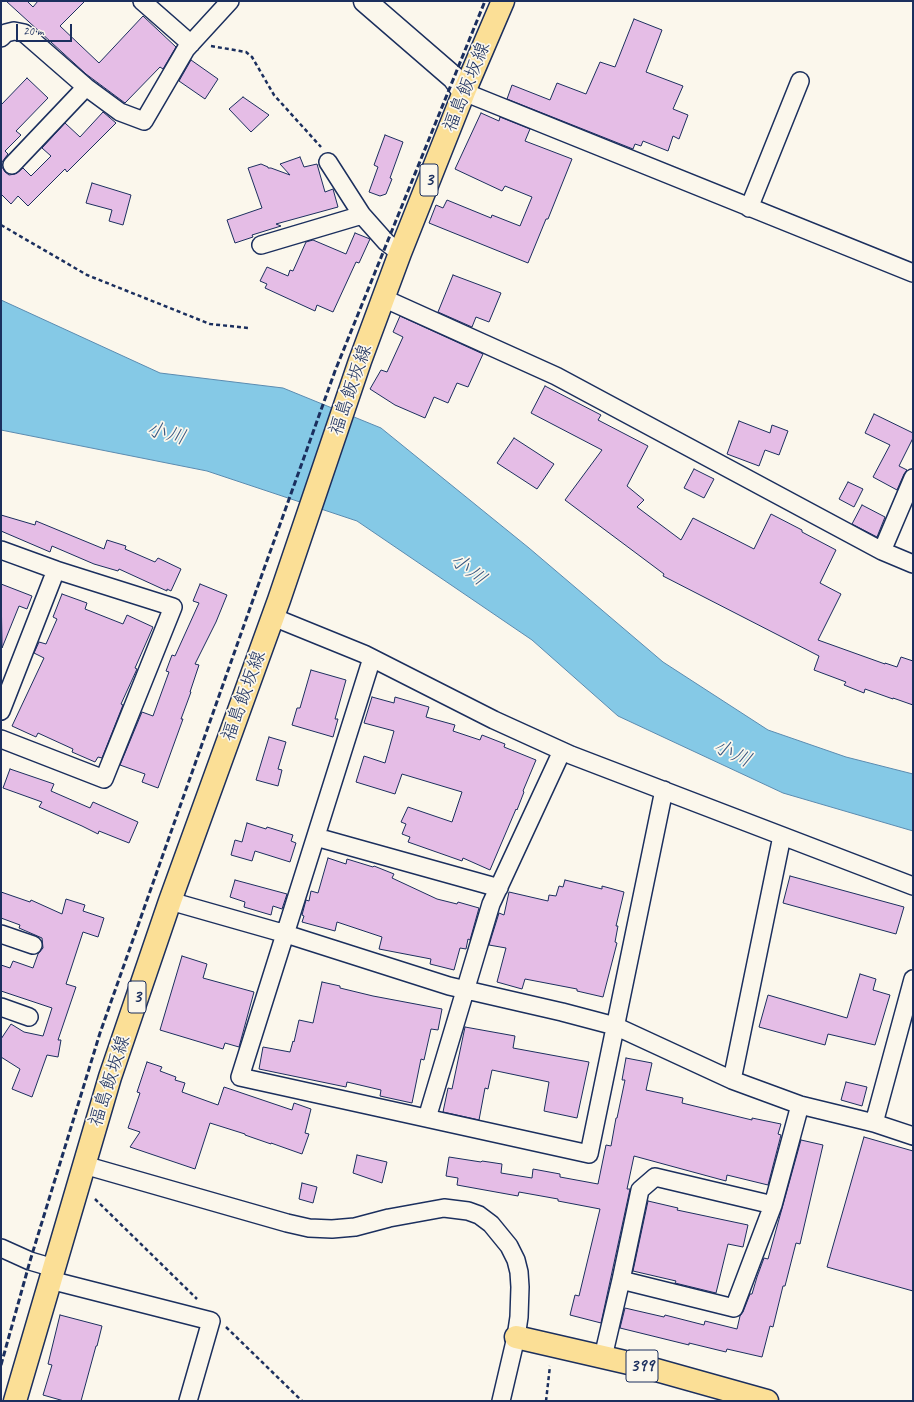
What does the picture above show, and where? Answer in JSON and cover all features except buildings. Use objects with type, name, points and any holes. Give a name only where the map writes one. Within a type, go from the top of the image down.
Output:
[{"type":"main road","points":[[365,1],[454,78],[464,92]]},
{"type":"main road","name":"福島飯坂線","points":[[15,1401],[110,1077],[170,901],[276,608],[360,361],[400,253],[464,92],[503,1]]},
{"type":"main road","name":"399","points":[[516,1337],[642,1366],[767,1401]]},
{"type":"street","points":[[142,1],[192,43]]},
{"type":"street","points":[[1,38],[6,33],[14,31],[24,33],[86,87],[120,112],[144,121],[186,50],[230,1]]},
{"type":"street","points":[[749,208],[800,81]]},
{"type":"street","points":[[12,165],[86,87]]},
{"type":"street","points":[[464,92],[913,273]]},
{"type":"street","points":[[328,162],[362,215],[386,242],[400,253]]},
{"type":"street","points":[[261,245],[362,215]]},
{"type":"street","points":[[384,298],[556,376],[882,550],[913,564]]},
{"type":"street","points":[[882,550],[913,478]]},
{"type":"street","points":[[1,550],[56,570],[173,607],[104,779],[1,739]]},
{"type":"street","points":[[1,711],[56,570]]},
{"type":"street","points":[[276,608],[494,720],[562,750],[913,886]]},
{"type":"street","points":[[372,658],[240,1077],[589,1154],[664,790]]},
{"type":"street","points":[[427,1118],[491,904],[562,750]]},
{"type":"street","points":[[732,1080],[782,836]]},
{"type":"street","points":[[316,837],[499,888]]},
{"type":"street","points":[[170,901],[286,934],[449,986],[615,1026],[732,1080],[800,1105],[874,1123],[913,1136]]},
{"type":"street","points":[[1,934],[33,945]]},
{"type":"street","points":[[874,1123],[913,979]]},
{"type":"street","points":[[1,1007],[29,1017]]},
{"type":"street","points":[[622,1280],[734,1308],[773,1205],[800,1105]]},
{"type":"street","points":[[84,1164],[309,1228],[332,1229],[355,1227],[389,1218],[444,1208],[468,1210],[480,1215],[491,1224],[506,1241],[516,1260],[520,1287],[519,1317],[516,1337],[501,1401]]},
{"type":"street","points":[[603,1357],[622,1280],[640,1190],[655,1177],[773,1205]]},
{"type":"street","points":[[1,1248],[30,1261],[52,1274],[211,1321],[188,1401]]},
{"type":"path","points":[[192,43],[246,52],[252,57],[274,95],[326,153],[328,162]]},
{"type":"path","points":[[1,225],[87,275],[210,324],[248,328]]},
{"type":"path","points":[[546,1401],[550,1366]]},
{"type":"water","name":"小川","points":[[1,300],[160,373],[283,388],[381,428],[529,548],[663,662],[768,730],[846,757],[913,774],[913,831],[783,793],[618,716],[532,640],[357,521],[207,471],[1,430]]},
{"type":"railway","points":[[1,1365],[30,1261],[100,1033],[255,594],[335,371],[485,1]]}]
